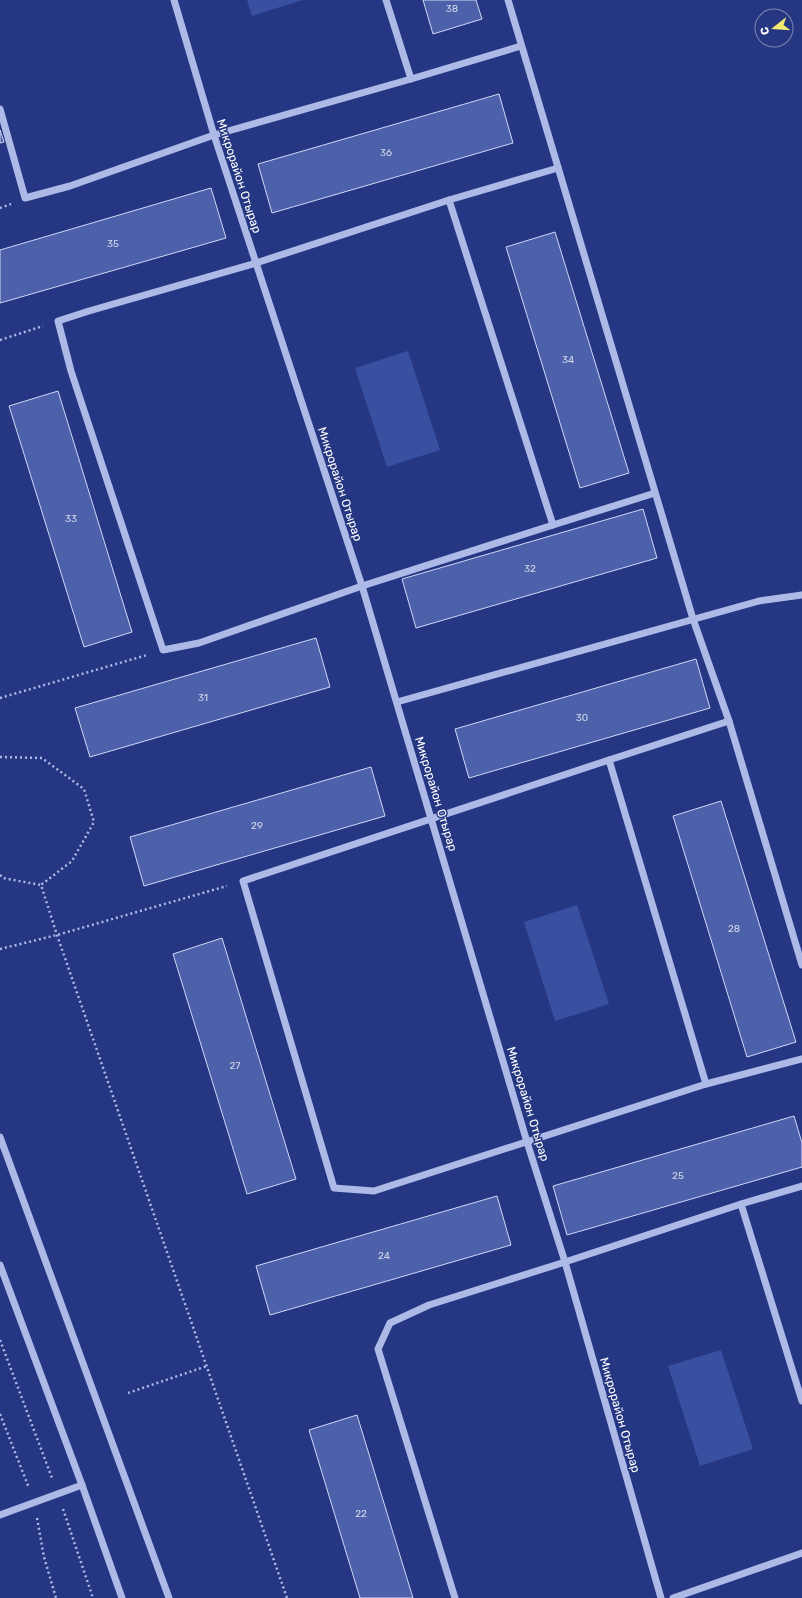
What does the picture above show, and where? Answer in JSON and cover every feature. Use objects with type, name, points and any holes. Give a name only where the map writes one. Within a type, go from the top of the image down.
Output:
[{"type":"street","name":"Микрорайон Отырар","points":[[174,0],[214,136],[362,586],[527,1142],[565,1262],[661,1598]]},
{"type":"street","points":[[386,0],[411,79]]},
{"type":"street","points":[[508,0],[693,620],[730,721],[802,965]]},
{"type":"street","points":[[0,109],[25,198],[70,186],[214,136],[521,46]]},
{"type":"street","points":[[558,168],[449,200],[256,263],[58,321],[71,371],[163,650],[199,643],[362,586],[655,493]]},
{"type":"street","points":[[449,200],[553,525]]},
{"type":"street","points":[[397,702],[759,601],[802,595]]},
{"type":"street","points":[[730,721],[243,881],[334,1188],[374,1191],[706,1084],[802,1059]]},
{"type":"street","points":[[609,760],[706,1084]]},
{"type":"street","points":[[0,1137],[169,1598]]},
{"type":"street","points":[[455,1598],[378,1349],[390,1323],[429,1305],[802,1186]]},
{"type":"street","points":[[742,1204],[802,1401]]},
{"type":"street","points":[[0,1265],[82,1485],[122,1598]]},
{"type":"street","points":[[0,1514],[82,1485]]},
{"type":"street","points":[[673,1598],[802,1553]]},
{"type":"path","points":[[0,340],[58,321]]},
{"type":"path","points":[[0,698],[163,650]]},
{"type":"path","points":[[0,756],[42,758],[84,789],[94,822],[72,861],[41,885],[3,878],[0,875]]},
{"type":"path","points":[[0,949],[57,935],[243,881]]},
{"type":"path","points":[[41,885],[287,1598]]},
{"type":"path","points":[[0,1340],[58,1494],[93,1598]]},
{"type":"path","points":[[128,1394],[208,1366]]},
{"type":"path","points":[[0,1414],[34,1503],[44,1557],[56,1598]]},
{"type":"shaded area","points":[[247,0],[303,0],[252,16]]},
{"type":"shaded area","points":[[408,351],[440,450],[387,467],[355,368]]},
{"type":"shaded area","points":[[577,905],[609,1004],[555,1021],[524,922]]},
{"type":"shaded area","points":[[721,1350],[753,1449],[700,1466],[668,1366]]},
{"type":"building","points":[[423,0],[476,0],[482,19],[433,34]]},
{"type":"building","points":[[499,94],[513,143],[272,213],[258,164]]},
{"type":"building","points":[[0,130],[4,142],[0,143]]},
{"type":"building","points":[[211,188],[226,238],[0,303],[0,250]]},
{"type":"building","points":[[555,232],[629,473],[580,488],[506,247]]},
{"type":"building","points":[[58,391],[132,632],[84,647],[9,406]]},
{"type":"building","points":[[643,509],[657,558],[416,628],[402,579]]},
{"type":"building","points":[[316,638],[330,687],[90,757],[75,708]]},
{"type":"building","points":[[696,659],[710,708],[469,778],[455,729]]},
{"type":"building","points":[[371,767],[385,816],[144,886],[130,837]]},
{"type":"building","points":[[721,801],[796,1042],[747,1057],[673,816]]},
{"type":"building","points":[[222,938],[296,1179],[247,1194],[173,954]]},
{"type":"building","points":[[794,1116],[802,1143],[802,1167],[567,1235],[553,1186]]},
{"type":"building","points":[[497,1196],[511,1245],[270,1315],[256,1266]]},
{"type":"building","points":[[357,1415],[413,1598],[360,1598],[309,1430]]}]
